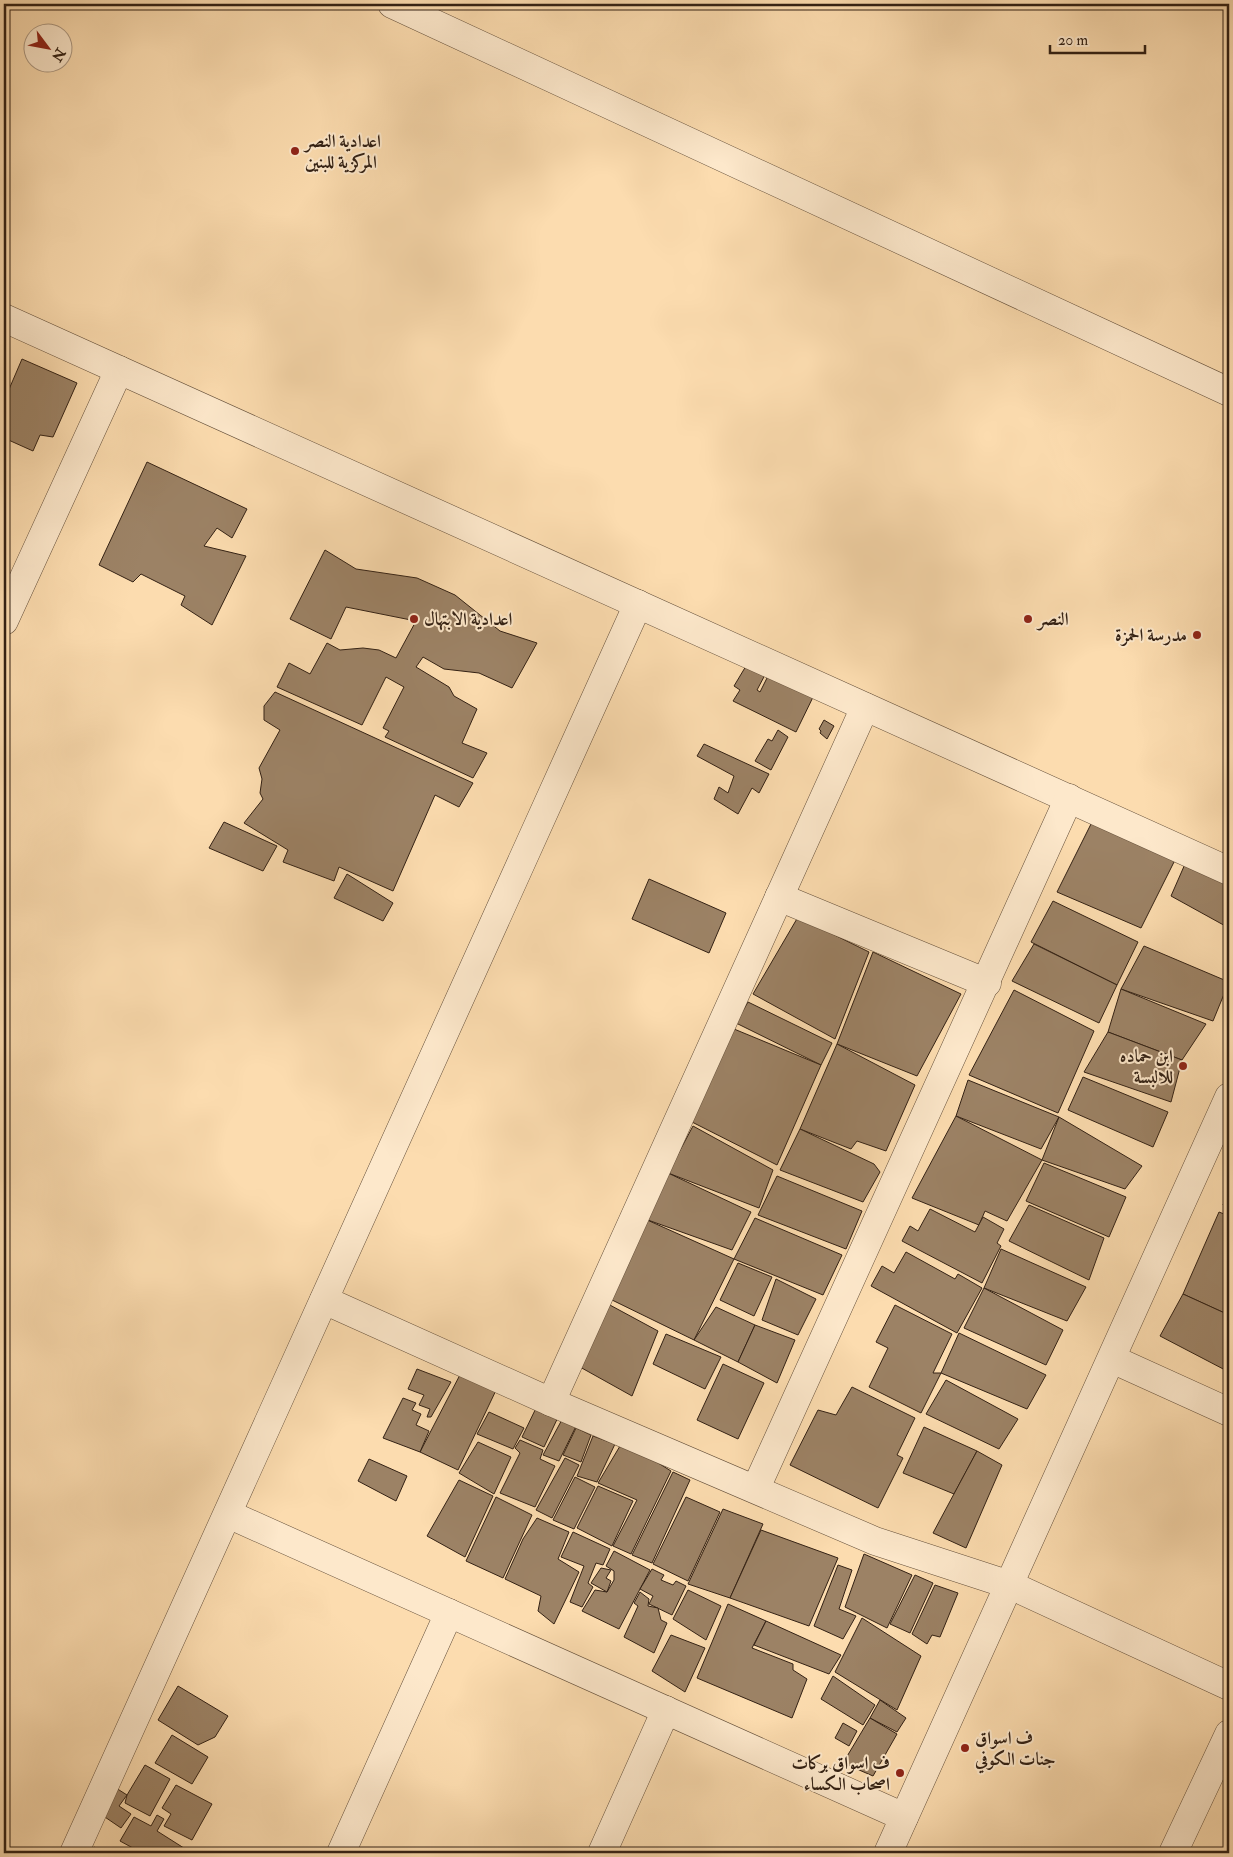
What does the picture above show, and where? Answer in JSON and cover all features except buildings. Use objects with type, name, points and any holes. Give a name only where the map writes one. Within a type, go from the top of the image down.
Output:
[{"type":"street","points":[[392,4],[1229,392]]},
{"type":"street","points":[[4,318],[1229,871]]},
{"type":"street","points":[[4,621],[119,370]]},
{"type":"street","points":[[74,1853],[638,604]]},
{"type":"street","points":[[551,1402],[865,707]]},
{"type":"street","points":[[756,1488],[987,983],[1069,798]]},
{"type":"street","points":[[779,897],[987,983]]},
{"type":"street","points":[[888,1853],[1229,1097]]},
{"type":"street","points":[[324,1300],[551,1402],[756,1488],[875,1541],[1010,1585],[1229,1686]]},
{"type":"street","points":[[1112,1359],[1229,1412]]},
{"type":"street","points":[[228,1514],[904,1818]]},
{"type":"street","points":[[340,1853],[449,1613]]},
{"type":"street","points":[[602,1853],[666,1710]]},
{"type":"street","points":[[1173,1853],[1229,1734]]},
{"type":"place","name":"اعدادية النصر المركزية للبنين","points":[[295,151]]},
{"type":"place","name":"اعدادية الابتهال","points":[[414,619]]},
{"type":"place","name":"النصر","points":[[1028,619]]},
{"type":"place","name":"مدرسة الحمزة","points":[[1197,635]]},
{"type":"place","name":"ابن حماده للالبسة","points":[[1183,1066]]},
{"type":"place","name":"ف اسواق جنات الكوفي","points":[[965,1748]]},
{"type":"place","name":"ف اسواق بركات اصحاب الكساء","points":[[900,1773]]}]
